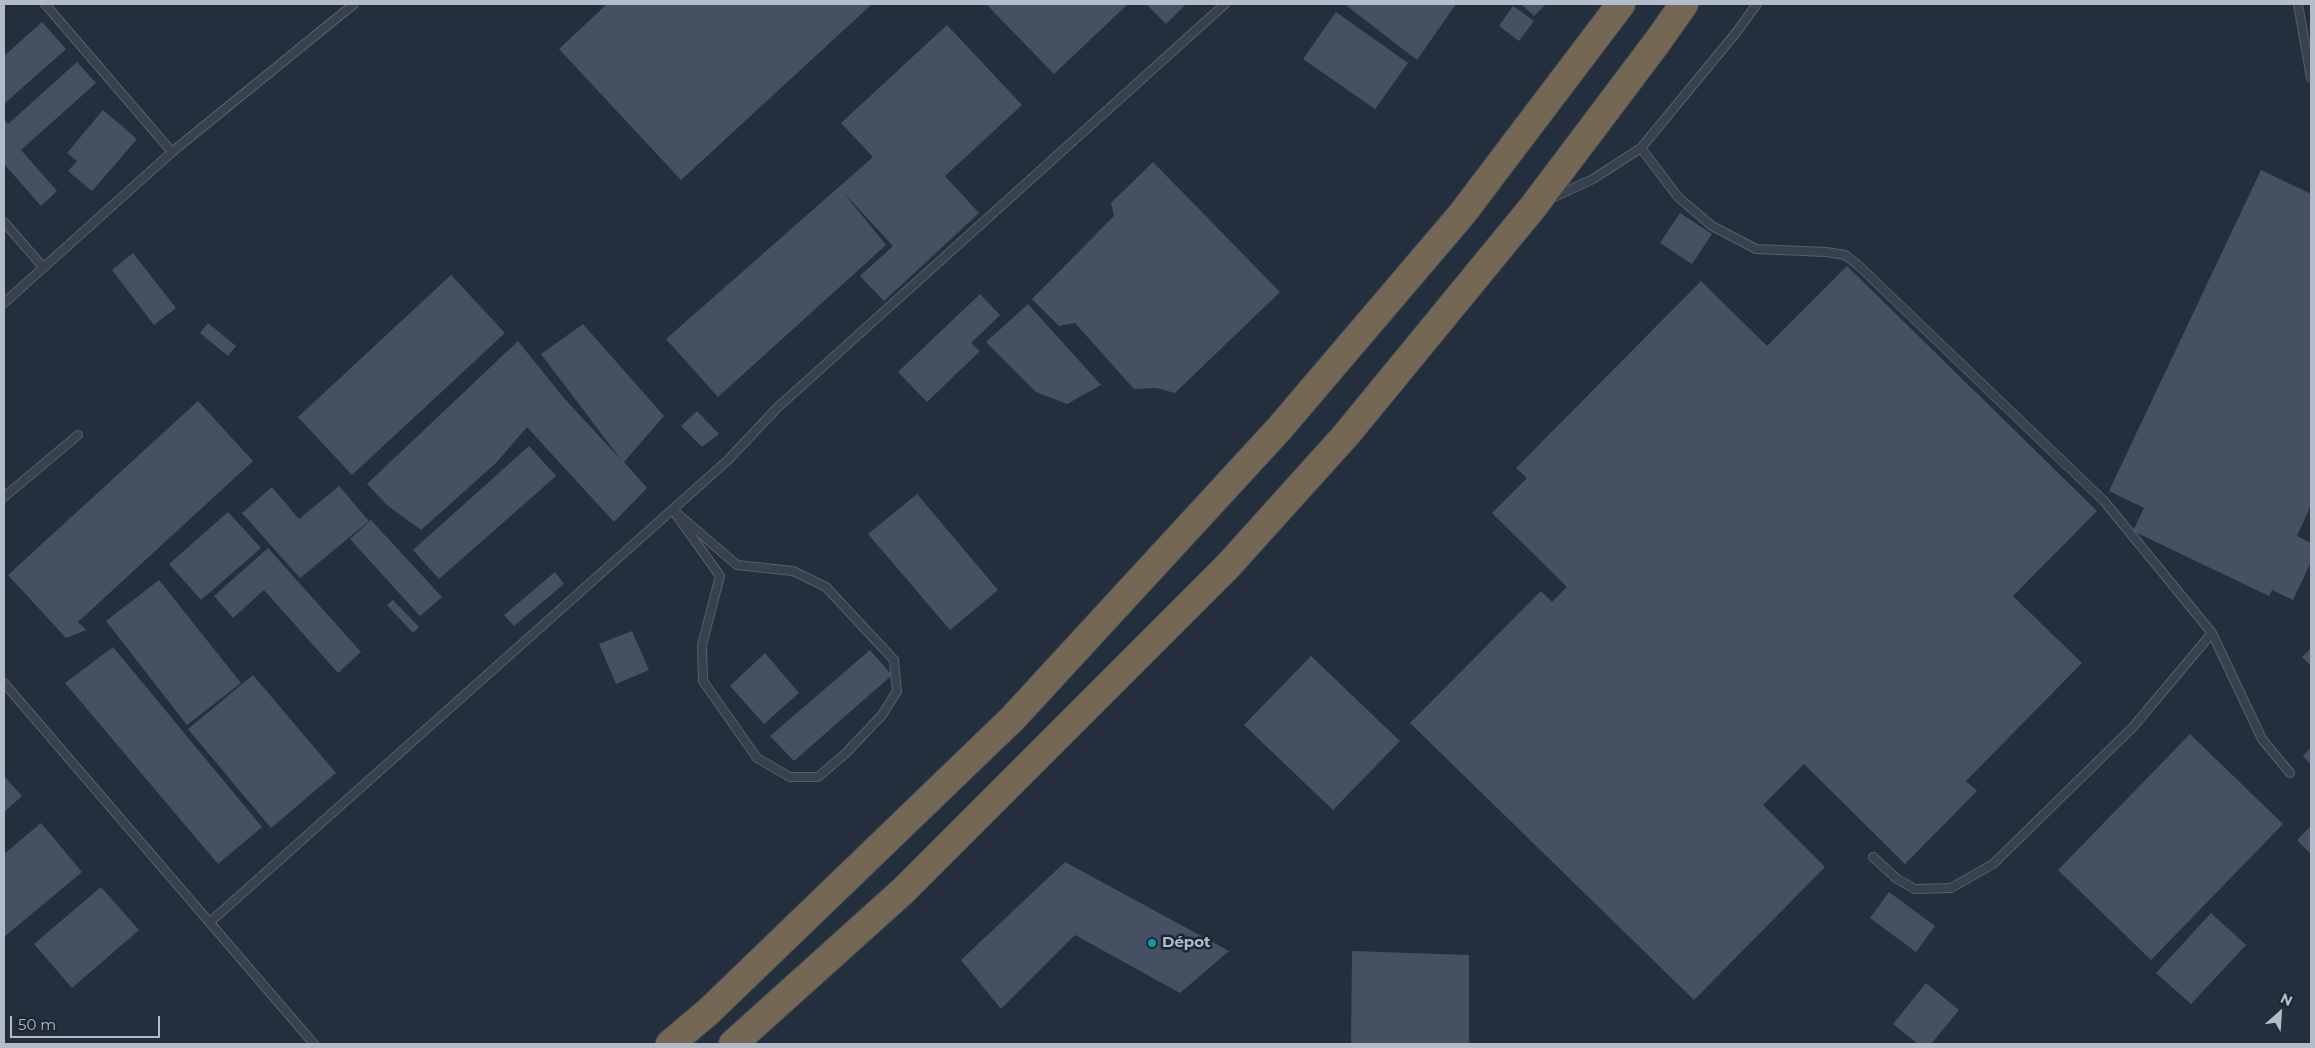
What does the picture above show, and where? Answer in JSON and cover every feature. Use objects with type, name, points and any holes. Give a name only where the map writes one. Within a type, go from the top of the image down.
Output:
[{"type":"highway","points":[[670,1044],[708,1012],[1013,718],[1260,450],[1462,214],[1621,4]]},
{"type":"highway","points":[[738,1043],[904,890],[1226,567],[1346,435],[1532,207],[1684,4]]},
{"type":"lane","points":[[45,4],[172,152]]},
{"type":"lane","points":[[4,302],[172,152],[354,4]]},
{"type":"lane","points":[[210,922],[673,510],[728,460],[777,408],[1225,4]]},
{"type":"lane","points":[[1532,207],[1593,179],[1641,148],[1735,34],[1757,4]]},
{"type":"lane","points":[[2298,4],[2311,78]]},
{"type":"lane","points":[[1641,148],[1678,197],[1712,226],[1756,249],[1826,252],[1845,255],[1858,265],[2104,502],[2212,633],[2262,739],[2290,773]]},
{"type":"lane","points":[[4,222],[43,267]]},
{"type":"lane","points":[[4,497],[78,435]]},
{"type":"lane","points":[[673,510],[737,565],[793,571],[826,587],[894,660],[897,691],[882,714],[846,754],[818,778],[790,777],[756,758],[703,681],[702,645],[720,576],[673,510]]},
{"type":"lane","points":[[1873,857],[1897,879],[1915,889],[1951,888],[1993,864],[2134,727],[2212,633]]},
{"type":"lane","points":[[4,683],[314,1044]]},
{"type":"building","points":[[607,4],[872,4],[681,180],[559,49]]},
{"type":"building","points":[[986,4],[1128,4],[1054,74]]},
{"type":"building","points":[[1146,4],[1186,4],[1166,24]]},
{"type":"building","points":[[1348,4],[1456,4],[1417,60],[1347,6]]},
{"type":"building","points":[[1521,4],[1546,4],[1534,16]]},
{"type":"building","points":[[1513,6],[1534,21],[1519,41],[1499,26]]},
{"type":"building","points":[[1336,12],[1408,63],[1375,109],[1303,59]]},
{"type":"building","points":[[42,22],[66,49],[4,104],[4,56]]},
{"type":"building","points":[[947,25],[1022,105],[945,176],[979,213],[884,301],[860,276],[893,246],[843,192],[886,245],[718,397],[666,339],[873,157],[841,123]]},
{"type":"building","points":[[77,62],[96,83],[21,150],[57,191],[41,206],[4,166],[4,119],[8,124]]},
{"type":"building","points":[[103,110],[137,139],[92,191],[68,171],[77,161],[67,153]]},
{"type":"building","points":[[1153,162],[1280,292],[1175,393],[1156,388],[1134,389],[1075,323],[1059,326],[1032,299],[1114,216],[1111,203]]},
{"type":"building","points":[[2261,170],[2311,194],[2311,505],[2297,536],[2311,543],[2311,562],[2293,600],[2272,590],[2269,596],[2133,531],[2144,508],[2109,491]]},
{"type":"building","points":[[1680,213],[1712,234],[1692,264],[1660,243]]},
{"type":"building","points":[[133,253],[176,308],[154,325],[112,270]]},
{"type":"building","points":[[1847,266],[2097,511],[2013,596],[2082,663],[1966,781],[1977,791],[1905,864],[1804,764],[1763,805],[1825,867],[1694,1000],[1410,723],[1541,591],[1552,602],[1567,587],[1492,513],[1527,478],[1516,468],[1701,281],[1767,346]]},
{"type":"building","points":[[451,275],[505,333],[352,475],[298,417]]},
{"type":"building","points":[[980,294],[1000,315],[971,343],[980,351],[927,402],[898,372]]},
{"type":"building","points":[[1028,304],[1101,385],[1067,404],[1036,392],[986,342]]},
{"type":"building","points":[[208,323],[236,346],[228,356],[200,333]]},
{"type":"building","points":[[583,324],[664,416],[624,462],[647,488],[614,522],[527,427],[496,463],[421,530],[388,506],[367,484],[518,341],[563,397],[622,461],[541,354]]},
{"type":"building","points":[[198,401],[253,461],[78,622],[86,630],[66,638],[8,575]]},
{"type":"building","points":[[697,411],[719,434],[702,447],[681,426]]},
{"type":"building","points":[[529,446],[556,476],[439,579],[413,550]]},
{"type":"building","points":[[339,486],[369,521],[300,578],[242,513],[272,487],[299,519]]},
{"type":"building","points":[[917,494],[998,590],[950,630],[868,534]]},
{"type":"building","points":[[228,512],[261,548],[201,600],[169,564]]},
{"type":"building","points":[[371,520],[442,597],[420,616],[350,539]]},
{"type":"building","points":[[268,548],[361,652],[338,673],[264,590],[233,618],[214,596]]},
{"type":"building","points":[[555,572],[564,584],[514,626],[504,615]]},
{"type":"building","points":[[159,580],[241,683],[187,725],[106,621]]},
{"type":"building","points":[[393,600],[419,627],[413,633],[387,605]]},
{"type":"building","points":[[632,631],[649,670],[616,684],[599,644]]},
{"type":"building","points":[[113,647],[262,827],[218,864],[65,683]]},
{"type":"building","points":[[2311,648],[2311,666],[2302,657]]},
{"type":"building","points":[[870,650],[892,675],[794,761],[770,736]]},
{"type":"building","points":[[765,653],[799,693],[764,724],[730,686]]},
{"type":"building","points":[[1311,656],[1400,741],[1333,810],[1244,725]]},
{"type":"building","points":[[253,675],[336,773],[271,828],[188,729]]},
{"type":"building","points":[[2190,734],[2283,824],[2151,960],[2058,870]]},
{"type":"building","points":[[2311,747],[2311,765],[2303,756]]},
{"type":"building","points":[[4,776],[22,796],[4,812]]},
{"type":"building","points":[[41,823],[82,872],[4,937],[4,854]]},
{"type":"building","points":[[2311,826],[2311,854],[2297,840]]},
{"type":"building","name":"Dépot","points":[[1065,862],[1229,951],[1180,993],[1075,935],[1001,1009],[961,960]]},
{"type":"building","points":[[101,887],[139,930],[72,988],[34,944]]},
{"type":"building","points":[[1889,892],[1935,926],[1916,952],[1870,918]]},
{"type":"building","points":[[2211,913],[2246,945],[2191,1004],[2156,973]]},
{"type":"building","points":[[1352,951],[1469,955],[1469,1044],[1351,1044]]},
{"type":"building","points":[[1926,983],[1959,1010],[1931,1044],[1918,1044],[1893,1024]]},
{"type":"place","name":"Dépot","points":[[1152,943]]}]
